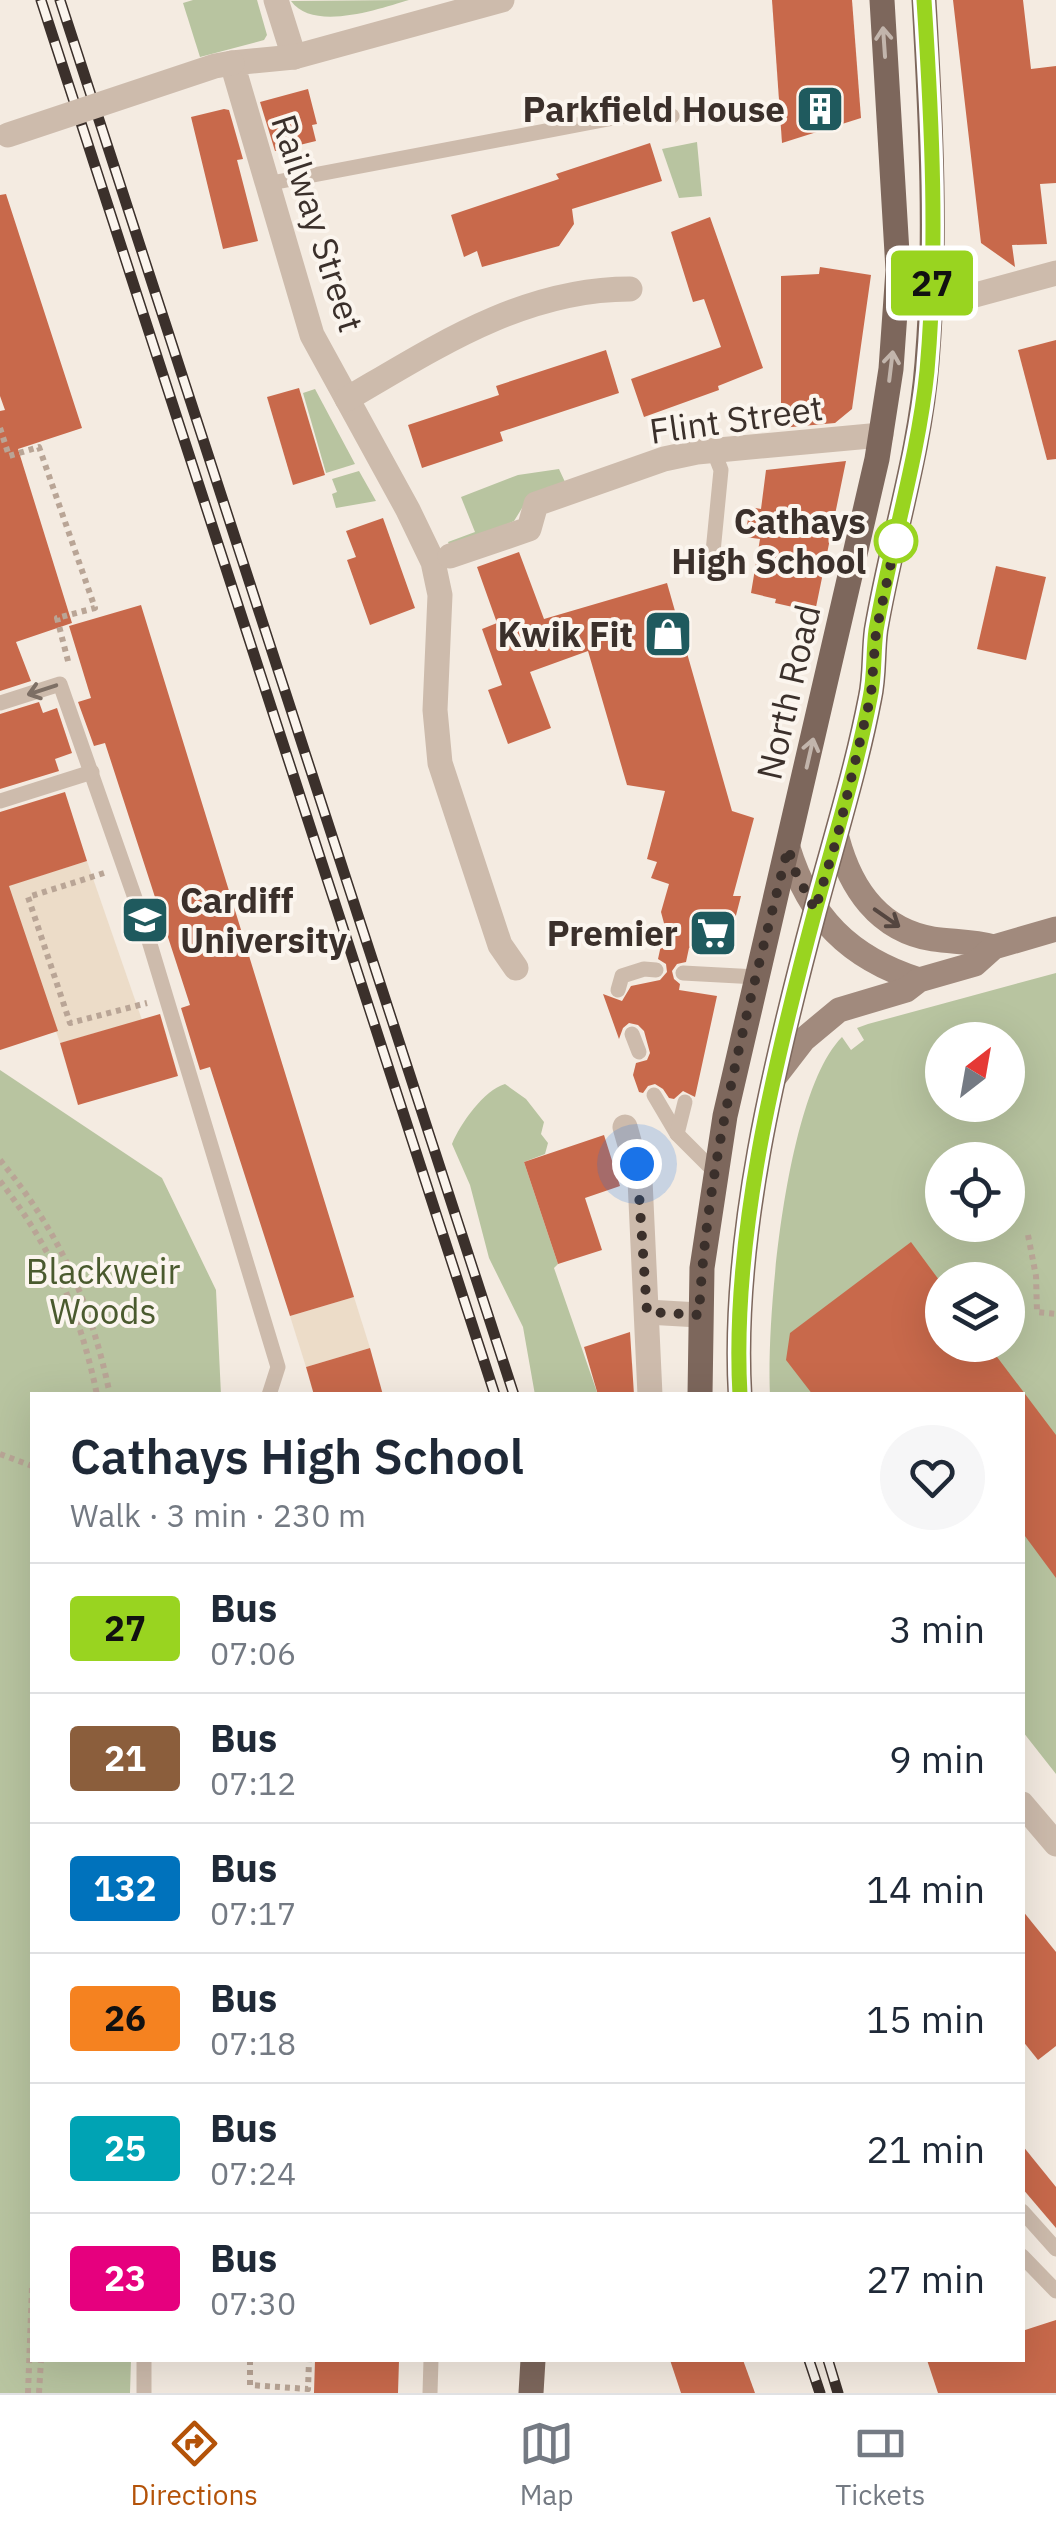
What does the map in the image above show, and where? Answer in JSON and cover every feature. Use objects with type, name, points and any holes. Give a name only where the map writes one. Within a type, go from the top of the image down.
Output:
[{"type":"main road","name":"North Road","points":[[700,1392],[699,1315],[715,1172],[882,435],[891,369],[898,270],[882,0]]},
{"type":"main road","name":"North Road","points":[[740,1392],[742,1273],[776,1075],[871,695],[876,632],[915,455],[926,378],[931,306],[932,124],[924,0]]},
{"type":"main road","points":[[531,2393],[532,2362]]},
{"type":"street","points":[[276,0],[294,57]]},
{"type":"street","points":[[4,137],[215,66],[294,57],[502,0]]},
{"type":"street","name":"Railway Street","points":[[232,63],[312,335],[433,562],[440,595],[435,710],[440,763],[500,945],[516,968]]},
{"type":"street","points":[[931,306],[1056,274]]},
{"type":"street","points":[[347,400],[490,319],[589,289],[630,289]]},
{"type":"street","name":"Flint Street","points":[[450,556],[529,528],[536,504],[664,459],[882,435]]},
{"type":"street","points":[[837,838],[844,868],[859,894],[890,923],[934,939],[966,940],[994,947]]},
{"type":"street","points":[[788,848],[815,910],[834,931],[887,969],[919,980]]},
{"type":"street","points":[[776,1075],[803,1040],[839,1010],[974,964],[994,947],[1056,929]]},
{"type":"street","points":[[625,1127],[640,1180],[650,1392]]},
{"type":"street","points":[[647,1312],[699,1315]]},
{"type":"street","points":[[1025,1808],[1056,1844]]},
{"type":"lane","points":[[266,184],[644,112],[657,110],[672,116]]},
{"type":"lane","points":[[713,552],[721,470],[714,452]]},
{"type":"lane","points":[[0,704],[60,684],[190,1068],[278,1366],[270,1392]]},
{"type":"lane","points":[[0,801],[92,772]]},
{"type":"lane","points":[[618,990],[622,976],[644,969],[656,970]]},
{"type":"lane","points":[[691,992],[689,974],[757,977]]},
{"type":"lane","points":[[708,994],[712,976]]},
{"type":"lane","points":[[632,1034],[639,1052]]},
{"type":"lane","points":[[662,1102],[678,1134],[715,1172]]},
{"type":"lane","points":[[678,1134],[685,1102]]},
{"type":"lane","points":[[1025,2214],[1056,2248]]},
{"type":"lane","points":[[1025,2259],[1056,2291]]},
{"type":"lane","points":[[144,2362],[144,2393]]},
{"type":"lane","points":[[430,2393],[431,2362]]},
{"type":"path","points":[[102,855],[108,872],[28,897],[70,1023],[150,1002],[144,984]]},
{"type":"path","points":[[0,1160],[50,1226],[77,1280],[109,1392]]},
{"type":"path","points":[[0,1181],[44,1241],[68,1294],[96,1392]]},
{"type":"path","points":[[1028,1234],[1038,1312],[1056,1314]]},
{"type":"path","points":[[0,1454],[30,1465]]},
{"type":"path","points":[[28,2393],[30,2340]]},
{"type":"path","points":[[39,2393],[41,2362]]},
{"type":"path","points":[[250,2362],[250,2385],[308,2389],[309,2362]]},
{"type":"green space","points":[[257,0],[267,35],[264,40],[200,57],[183,3]]},
{"type":"green space","points":[[409,0],[330,17],[301,10],[291,1]]},
{"type":"green space","points":[[697,142],[702,196],[679,198],[662,149]]},
{"type":"green space","points":[[315,389],[355,464],[326,473],[303,393]]},
{"type":"green space","points":[[559,469],[565,482],[527,500],[514,521],[451,549],[448,542],[475,532],[461,497],[518,475]]},
{"type":"green space","points":[[359,471],[376,501],[336,508],[332,494],[337,492],[332,479]]},
{"type":"green space","points":[[1056,973],[1056,1774],[1025,1735],[1025,1392],[770,1392],[776,1261],[794,1154],[807,1105],[823,1065],[842,1037],[851,1050],[864,1040],[857,1028]]},
{"type":"green space","name":"Blackweir Woods","points":[[0,1070],[162,1178],[216,1290],[221,1392],[30,1392],[30,2362],[131,2362],[130,2393],[0,2393]]},
{"type":"green space","points":[[505,1084],[526,1099],[544,1122],[541,1134],[548,1143],[545,1154],[524,1162],[558,1264],[554,1268],[597,1392],[534,1392],[523,1327],[489,1258],[470,1185],[452,1144],[474,1109]]},
{"type":"shaded area","points":[[87,861],[142,1020],[60,1043],[7,886]]},
{"type":"shaded area","points":[[354,1297],[370,1348],[306,1367],[290,1316]]},
{"type":"building","name":"Parkfield House","points":[[772,0],[852,0],[861,118],[782,143]]},
{"type":"building","points":[[953,0],[1023,0],[1031,69],[1056,66],[1056,183],[1040,184],[1047,244],[1012,245],[1015,267],[981,243]]},
{"type":"building","points":[[308,89],[317,124],[312,125],[316,141],[275,151],[260,102]]},
{"type":"building","points":[[229,110],[243,159],[237,160],[258,241],[223,249],[191,117]]},
{"type":"building","points":[[650,143],[662,181],[572,209],[574,224],[559,246],[482,267],[477,251],[464,257],[451,215]]},
{"type":"building","points":[[6,194],[82,428],[18,449],[72,623],[16,642],[31,681],[0,691],[0,411],[5,410],[0,396],[0,195]]},
{"type":"building","points":[[710,217],[763,368],[718,386],[719,390],[644,417],[631,379],[721,347],[704,299],[693,302],[671,232]]},
{"type":"building","points":[[820,267],[871,275],[852,409],[835,423],[781,428],[781,276],[819,274]]},
{"type":"building","points":[[1056,340],[1056,459],[1047,460],[1018,350]]},
{"type":"building","points":[[606,350],[619,393],[500,432],[503,441],[422,468],[408,425],[499,395],[496,386]]},
{"type":"building","points":[[299,388],[325,475],[293,485],[267,397]]},
{"type":"building","points":[[846,461],[815,612],[751,593],[760,539],[745,537],[750,507],[761,509],[766,470]]},
{"type":"building","points":[[383,518],[415,608],[370,625],[347,560],[356,557],[346,531]]},
{"type":"building","points":[[519,552],[544,619],[667,583],[732,811],[754,818],[733,896],[741,896],[733,927],[726,934],[689,948],[686,962],[677,964],[672,971],[680,984],[679,990],[717,996],[695,1097],[683,1091],[674,1099],[669,1098],[655,1084],[639,1092],[633,1075],[636,1063],[647,1060],[650,1053],[644,1031],[629,1023],[619,1039],[603,994],[622,1001],[631,986],[660,980],[667,972],[666,964],[658,959],[665,927],[661,912],[669,884],[651,878],[657,862],[647,859],[665,791],[627,785],[588,651],[530,672],[551,728],[508,744],[488,690],[502,685],[482,629],[497,623],[477,567]]},
{"type":"building","points":[[996,566],[1046,577],[1026,660],[977,649]]},
{"type":"building","points":[[141,605],[354,1297],[290,1316],[210,1067],[200,1070],[181,1008],[190,1005],[105,743],[94,746],[78,702],[91,698],[69,626]]},
{"type":"building","points":[[39,702],[43,713],[57,708],[72,753],[55,759],[59,771],[0,789],[0,714]]},
{"type":"building","points":[[65,792],[87,861],[9,886],[58,1031],[0,1050],[0,812]]},
{"type":"building","points":[[160,1014],[178,1076],[78,1105],[60,1043]]},
{"type":"building","points":[[604,1135],[620,1186],[585,1198],[602,1250],[558,1264],[524,1162]]},
{"type":"building","points":[[911,1242],[926,1262],[925,1362],[1001,1362],[1024,1392],[811,1392],[786,1360],[790,1333]]},
{"type":"building","points":[[630,1332],[634,1392],[597,1392],[584,1347]]},
{"type":"building","points":[[370,1348],[382,1392],[313,1392],[306,1367]]},
{"type":"building","points":[[1025,1394],[1056,1435],[1056,1578],[1025,1536]]},
{"type":"building","points":[[1025,1914],[1056,1952],[1056,2046],[1038,2060],[1025,2044]]},
{"type":"building","points":[[1025,2149],[1056,2187],[1056,2228],[1025,2192]]},
{"type":"building","points":[[1056,2320],[1056,2393],[938,2393],[928,2362],[1025,2362],[1025,2330]]},
{"type":"building","points":[[315,2362],[399,2362],[398,2393],[314,2393]]},
{"type":"building","points":[[671,2362],[744,2362],[755,2393],[681,2393]]},
{"type":"railway","points":[[41,0],[494,1392]]},
{"type":"railway","points":[[60,0],[513,1392]]},
{"type":"railway","points":[[810,2362],[820,2393]]},
{"type":"railway","points":[[829,2362],[838,2393]]},
{"type":"bus line","name":"27","points":[[740,1392],[742,1273],[766,1123],[815,910],[837,838],[871,695],[876,632],[923,406],[931,306],[933,199],[924,0]]},
{"type":"place","name":"Parkfield House","points":[[820,109]]},
{"type":"place","name":"Cathays High School","points":[[896,541]]},
{"type":"place","name":"Kwik Fit","points":[[668,634]]},
{"type":"place","name":"Cardiff University","points":[[145,920]]},
{"type":"place","name":"Premier","points":[[713,933]]},
{"type":"route","points":[[637,1164],[647,1312],[699,1315],[715,1172],[764,942],[788,848],[815,910],[837,838],[871,695],[876,632],[899,526],[896,541]]}]
